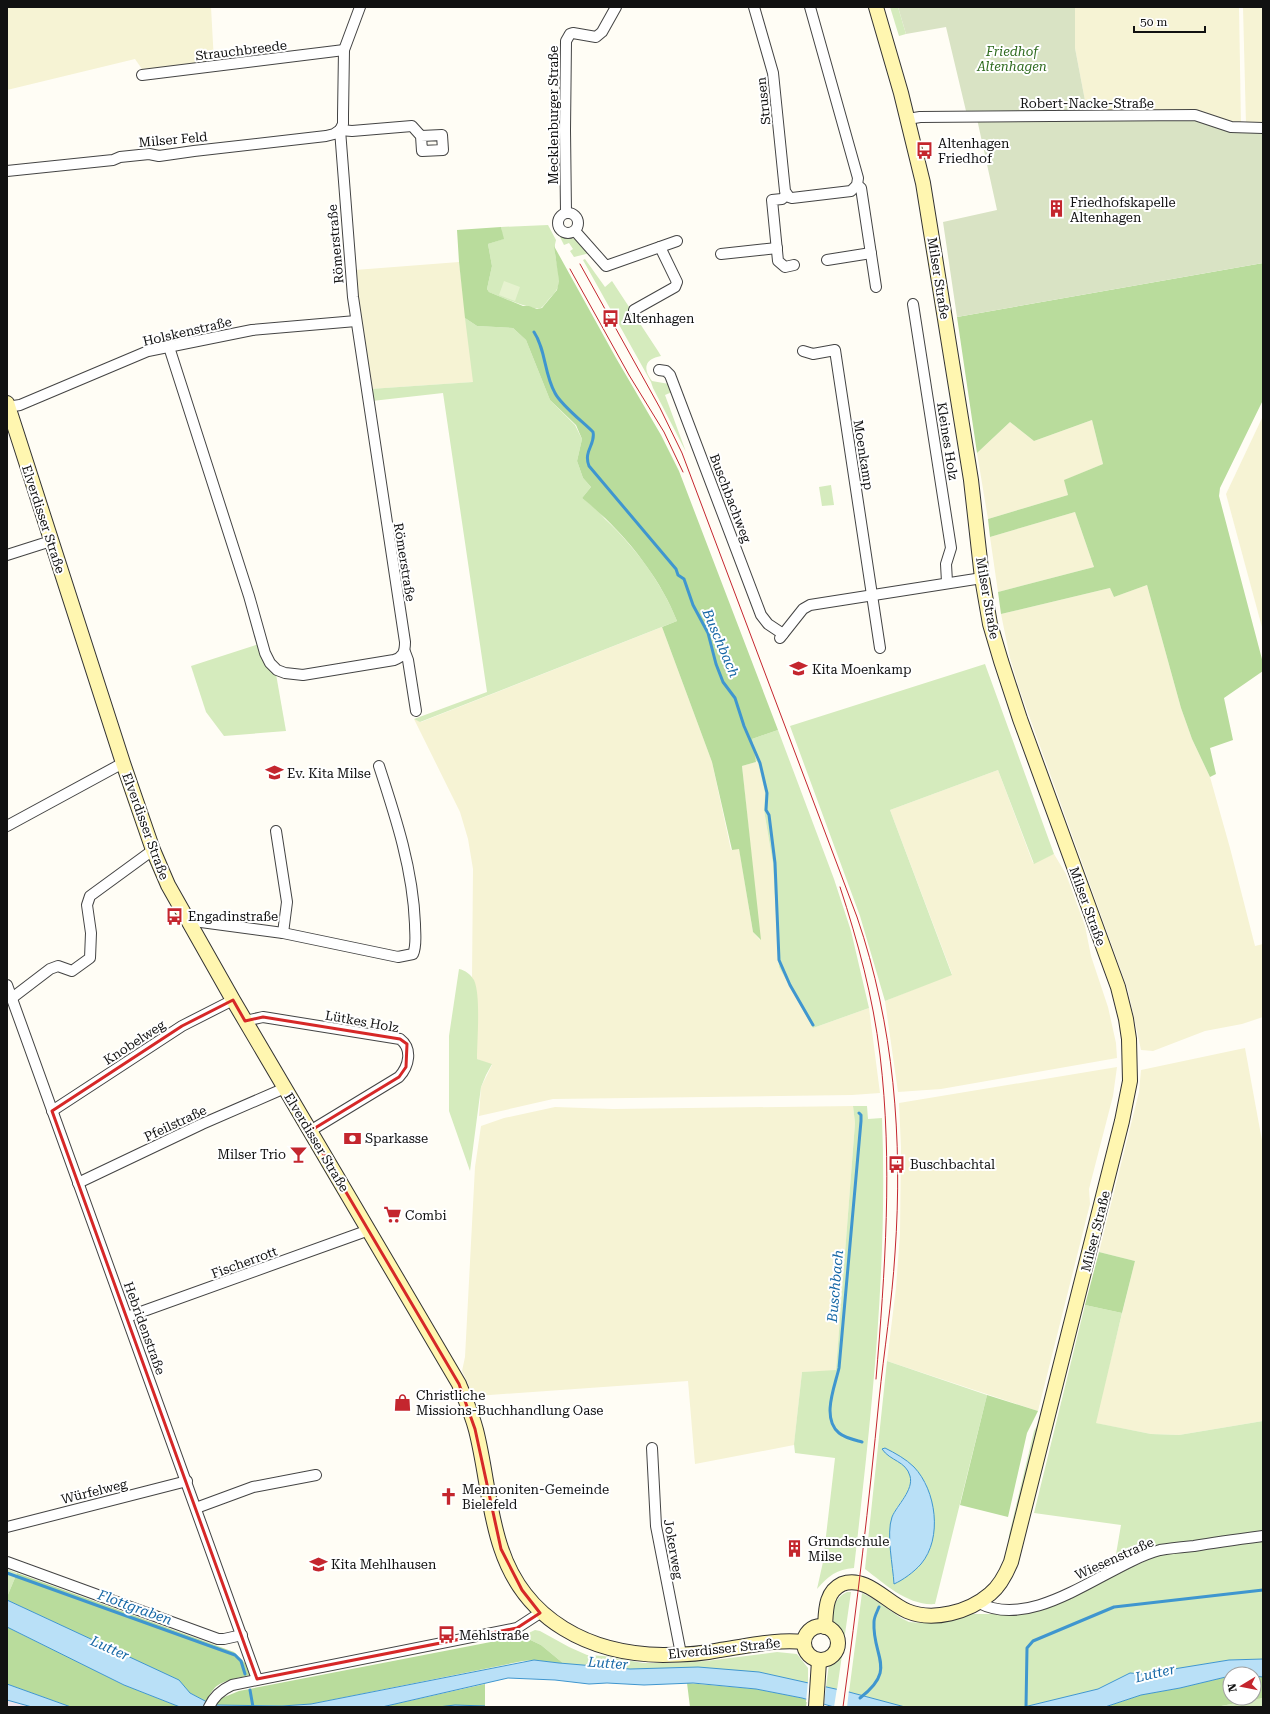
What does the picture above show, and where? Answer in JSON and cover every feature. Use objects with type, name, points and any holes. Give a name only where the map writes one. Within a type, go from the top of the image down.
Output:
[{"type":"main road","name":"Milser Straße","points":[[825,1627],[829,1595],[840,1585],[852,1582],[864,1584],[906,1610],[922,1615],[935,1616],[979,1603],[998,1585],[1011,1562],[1128,1096],[1130,1060],[1129,1039],[1118,988],[1025,733],[1000,661],[990,624],[982,578],[970,480],[933,236],[920,165],[876,7]]},
{"type":"main road","name":"Elverdisser Straße","points":[[7,406],[123,763],[153,850],[168,885],[186,920],[245,1022],[459,1384],[476,1429],[493,1518],[501,1549],[507,1564],[522,1590],[540,1612],[573,1635],[603,1647],[645,1654],[681,1654],[713,1652],[776,1641],[804,1642]]},
{"type":"main road","points":[[816,1707],[818,1666],[805,1648],[804,1642],[806,1635],[810,1631],[818,1627],[825,1627],[831,1629],[837,1637],[837,1649],[830,1659],[818,1666]]},
{"type":"street","name":"Römerstraße","points":[[360,7],[344,50],[344,115],[343,124],[340,130],[347,235],[356,321],[405,642],[404,652],[408,660],[416,711]]},
{"type":"street","name":"Mecklenburger Straße","points":[[566,213],[564,130],[566,41],[570,34],[573,33],[596,37],[599,36],[616,7]]},
{"type":"street","name":"Strusen","points":[[754,7],[773,73],[786,195]]},
{"type":"street","points":[[794,266],[785,267],[778,261],[772,200],[782,199],[786,195],[789,198],[797,198],[848,192],[857,185],[857,173],[810,7]]},
{"type":"street","name":"Strauchbreede","points":[[142,75],[344,50]]},
{"type":"street","name":"Robert-Nacke-Straße","points":[[908,119],[920,117],[1195,115],[1231,127],[1263,128]]},
{"type":"street","points":[[340,130],[352,131],[412,126],[421,136]]},
{"type":"street","name":"Milser Feld","points":[[7,171],[113,160],[120,157],[149,154],[159,156],[326,136],[334,134],[340,130]]},
{"type":"street","points":[[857,185],[861,188],[876,287]]},
{"type":"street","points":[[566,213],[573,214],[578,219],[578,225],[575,230],[567,234],[559,229],[558,220],[566,213]]},
{"type":"street","points":[[575,230],[606,266],[676,241]]},
{"type":"street","points":[[634,310],[675,287],[677,282],[660,247]]},
{"type":"street","points":[[721,254],[777,248]]},
{"type":"street","points":[[827,260],[871,253]]},
{"type":"street","name":"Kleines Holz","points":[[914,304],[951,548],[946,564],[947,582]]},
{"type":"street","name":"Holskenstraße","points":[[7,406],[20,404],[148,351],[252,330],[356,321]]},
{"type":"street","points":[[169,347],[249,596],[265,653],[270,663],[277,670],[285,673],[303,675],[394,660],[400,658],[404,652]]},
{"type":"street","name":"Moenkamp","points":[[803,352],[813,354],[835,350],[880,648]]},
{"type":"street","name":"Buschbachweg","points":[[659,370],[666,371],[670,374],[761,615],[768,624],[781,637],[806,607],[872,595]]},
{"type":"street","points":[[7,555],[51,541]]},
{"type":"street","points":[[872,595],[947,582],[982,578]]},
{"type":"street","points":[[7,826],[123,763]]},
{"type":"street","points":[[186,920],[282,933],[398,957],[413,954],[416,947],[414,908],[409,872],[397,823],[379,766]]},
{"type":"street","points":[[276,831],[287,902],[282,933]]},
{"type":"street","points":[[9,991],[58,966],[72,971],[90,958],[91,933],[87,906],[90,896],[153,850]]},
{"type":"street","name":"Hebridenstraße","points":[[9,991],[187,1481],[257,1679]]},
{"type":"street","name":"Knobelweg","points":[[52,1111],[182,1026],[233,1000]]},
{"type":"street","name":"Lütkes Holz","points":[[245,1022],[263,1017],[400,1039],[407,1044],[409,1050],[406,1068],[400,1077],[310,1131]]},
{"type":"street","name":"Pfeilstraße","points":[[78,1183],[202,1124],[285,1088]]},
{"type":"street","name":"Fischerrott","points":[[127,1318],[369,1230]]},
{"type":"street","name":"Jokerweg","points":[[652,1448],[656,1526],[681,1654]]},
{"type":"street","points":[[196,1508],[253,1487],[316,1475]]},
{"type":"street","name":"Würfelweg","points":[[7,1527],[187,1481]]},
{"type":"street","name":"Wiesenstraße","points":[[979,1603],[988,1608],[1003,1610],[1033,1607],[1055,1600],[1138,1559],[1160,1550],[1263,1536]]},
{"type":"street","points":[[7,1562],[218,1639],[242,1635]]},
{"type":"street","points":[[210,1705],[216,1695],[223,1689],[232,1685],[517,1628],[540,1612]]},
{"type":"highlighted area","points":[[233,1000],[245,1021],[263,1017],[400,1039],[407,1044],[406,1067],[399,1077],[310,1131],[459,1384],[475,1429],[501,1549],[522,1590],[540,1613],[517,1628],[257,1679],[52,1111],[182,1026]]},
{"type":"shaded area","points":[[7,7],[211,7],[214,62],[142,69],[135,59],[7,90]]},
{"type":"shaded area","points":[[1075,7],[1239,7],[1241,125],[1087,111],[1075,48]]},
{"type":"shaded area","points":[[1243,7],[1263,7],[1263,125],[1246,125]]},
{"type":"shaded area","points":[[459,262],[474,382],[370,389],[359,316],[355,270]]},
{"type":"shaded area","points":[[1263,416],[1263,631],[1226,494]]},
{"type":"shaded area","points":[[1092,420],[1103,464],[1065,480],[1068,495],[988,519],[977,453],[1010,422],[1034,441]]},
{"type":"shaded area","points":[[1075,512],[1094,567],[998,592],[990,537]]},
{"type":"shaded area","points":[[1147,585],[1181,708],[1192,739],[1210,777],[1255,946],[1263,944],[1263,1017],[1242,1024],[1205,1031],[1153,1051],[1141,1050],[1128,990],[1019,688],[1010,658],[1001,614],[1110,588],[1114,597]]},
{"type":"shaded area","points":[[662,627],[712,762],[731,850],[739,848],[753,932],[760,940],[742,766],[756,762],[758,763],[765,793],[764,810],[773,864],[813,1028],[869,1008],[880,1093],[852,1095],[553,1099],[479,1116],[481,1087],[492,1065],[477,1059],[477,995],[472,978],[473,869],[468,839],[460,812],[414,719],[421,722]]},
{"type":"shaded area","points":[[998,770],[1033,863],[1054,854],[1066,874],[1085,926],[1091,956],[1108,1007],[1116,1043],[1117,1058],[941,1089],[898,1092],[885,1001],[952,974],[890,810]]},
{"type":"shaded area","points":[[1245,1048],[1263,1146],[1263,1421],[1179,1435],[1151,1434],[1095,1423],[1135,1261],[1099,1252],[1139,1092],[1141,1070]]},
{"type":"shaded area","points":[[1117,1067],[1113,1096],[1089,1189],[1090,1204],[1038,1411],[887,1361],[896,1288],[900,1234],[901,1147],[899,1103]]},
{"type":"shaded area","points":[[853,1106],[855,1123],[836,1371],[802,1372],[794,1445],[695,1464],[688,1381],[476,1396],[472,1390],[472,1392],[462,1371],[465,1357],[475,1167],[481,1126],[504,1118],[555,1107],[613,1109]]},
{"type":"shaded area","points":[[7,1700],[32,1707],[7,1707]]},
{"type":"green space","points":[[890,7],[898,7],[906,34],[899,36]]},
{"type":"green space","name":"Friedhof Altenhagen","points":[[898,7],[1075,7],[1075,48],[1087,111],[966,111],[946,27],[906,34]]},
{"type":"green space","points":[[1197,118],[1263,132],[1263,263],[957,317],[943,222],[997,210],[977,119],[1159,121]]},
{"type":"green space","points":[[548,225],[556,240],[555,255],[559,280],[554,294],[541,308],[537,308],[516,303],[489,292],[487,289],[492,266],[488,244],[503,239],[501,227]]},
{"type":"green space","points":[[501,227],[504,239],[488,244],[492,266],[487,289],[489,292],[523,306],[529,306],[537,309],[542,308],[557,290],[559,281],[554,246],[616,358],[661,435],[679,471],[778,730],[752,739],[756,762],[742,766],[761,940],[753,932],[739,849],[732,850],[712,762],[662,627],[677,621],[671,607],[656,579],[637,553],[605,518],[582,498],[591,487],[583,478],[577,461],[582,439],[576,425],[550,400],[526,340],[513,328],[477,326],[465,318],[457,230]]},
{"type":"green space","points":[[564,236],[578,240],[590,253],[574,257],[570,251],[573,249],[569,243],[564,245],[560,237]]},
{"type":"green space","points":[[585,259],[605,287],[612,281],[661,356],[651,359],[648,362],[646,369],[652,381],[669,384],[672,392],[665,395],[686,452],[651,382],[583,260]]},
{"type":"green space","points":[[1263,263],[1263,400],[1220,488],[1219,496],[1263,663],[1263,671],[1224,698],[1233,740],[1210,748],[1216,774],[1210,777],[1192,739],[1181,708],[1147,585],[1114,597],[1110,588],[1001,614],[998,592],[1094,567],[1075,512],[990,537],[988,519],[1068,495],[1064,480],[1103,464],[1092,420],[1034,441],[1010,422],[977,453],[957,317]]},
{"type":"green space","points":[[504,281],[520,287],[515,301],[499,295]]},
{"type":"green space","points":[[465,318],[477,326],[513,328],[526,340],[550,400],[575,425],[582,439],[577,461],[583,478],[591,487],[582,498],[597,510],[627,541],[647,566],[664,593],[677,621],[420,722],[414,719],[487,692],[443,393],[372,401],[370,389],[473,382]]},
{"type":"green space","points":[[831,485],[834,505],[822,506],[819,487]]},
{"type":"green space","points":[[259,644],[276,674],[286,731],[224,736],[206,712],[191,666]]},
{"type":"green space","points":[[985,664],[1054,854],[1034,864],[998,770],[890,810],[952,975],[885,1001],[860,916],[790,726]]},
{"type":"green space","points":[[778,730],[834,879],[851,931],[869,1008],[813,1028],[779,967],[773,864],[764,810],[765,793],[758,763],[753,752],[752,739]]},
{"type":"green space","points":[[459,969],[471,976],[476,987],[478,1007],[477,1059],[492,1064],[481,1087],[470,1171],[449,1111],[449,1036]]},
{"type":"green space","points":[[853,1106],[867,1106],[868,1119],[882,1118],[883,1231],[877,1343],[854,1568],[833,1574],[817,1589],[823,1562],[835,1458],[795,1453],[794,1444],[802,1372],[836,1370],[855,1123]]},
{"type":"green space","points":[[1099,1252],[1135,1261],[1122,1313],[1085,1305]]},
{"type":"green space","points":[[1085,1305],[1122,1313],[1096,1423],[1151,1434],[1179,1435],[1263,1421],[1263,1531],[1154,1546],[1114,1566],[1121,1525],[1034,1513]]},
{"type":"green space","points":[[887,1361],[987,1395],[935,1604],[925,1604],[906,1598],[865,1569]],"holes":[[[901,1462],[926,1483],[932,1525],[931,1545],[921,1564],[894,1584],[890,1543],[892,1519],[911,1483],[911,1478],[908,1471]]]},
{"type":"green space","points":[[987,1395],[1038,1411],[1027,1433],[1008,1517],[960,1505]]},
{"type":"green space","points":[[1039,1422],[1042,1423],[1008,1550],[1009,1535],[1034,1431]]},
{"type":"green space","points":[[1263,1541],[1263,1659],[1229,1660],[1143,1674],[1130,1673],[1098,1689],[1024,1707],[905,1707],[849,1692],[862,1593],[909,1622],[921,1623],[950,1621],[968,1614],[1008,1614],[1046,1608],[1158,1555]]},
{"type":"green space","points":[[7,1569],[17,1573],[7,1597]]},
{"type":"green space","points":[[17,1573],[234,1652],[245,1663],[250,1675],[220,1684],[212,1691],[207,1702],[190,1693],[178,1680],[7,1600]]},
{"type":"green space","points":[[847,1592],[851,1592],[837,1690],[826,1687],[829,1664],[839,1655],[843,1644],[834,1624],[833,1610],[836,1601]]},
{"type":"green space","points":[[7,1627],[124,1685],[180,1707],[71,1707],[7,1684]]},
{"type":"green space","points":[[535,1630],[540,1631],[587,1655],[604,1656],[643,1663],[706,1661],[777,1652],[797,1654],[808,1668],[808,1683],[759,1672],[630,1669],[564,1664],[541,1645],[522,1636]]},
{"type":"green space","points":[[522,1636],[541,1645],[564,1664],[534,1660],[523,1661],[311,1704],[282,1706],[215,1705],[222,1698],[239,1691]]},
{"type":"green space","points":[[1262,1677],[1263,1677],[1262,1698]]},
{"type":"green space","points":[[1222,1678],[1222,1706],[1105,1707],[1141,1695]]},
{"type":"green space","points":[[687,1683],[756,1689],[802,1698],[807,1700],[806,1707],[690,1707]]},
{"type":"green space","points":[[485,1684],[485,1706],[382,1707]]},
{"type":"green space","points":[[1262,1698],[1263,1707],[1216,1707],[1262,1706]]},
{"type":"water","points":[[885,1448],[908,1461],[922,1477],[932,1501],[934,1514],[932,1541],[928,1553],[915,1570],[894,1584],[890,1524],[894,1512],[910,1487],[911,1481],[905,1467],[885,1453],[882,1449]]},
{"type":"water","name":"Lutter","points":[[7,1600],[179,1680],[190,1693],[207,1702],[204,1707],[180,1707],[124,1685],[7,1627]]},
{"type":"water","name":"Lutter","points":[[1263,1659],[1263,1677],[1262,1666],[1222,1666],[1222,1678],[1141,1695],[1105,1707],[1024,1707],[1098,1689],[1130,1673],[1143,1674],[1229,1660]]},
{"type":"water","points":[[534,1660],[630,1669],[698,1667],[759,1672],[849,1692],[905,1707],[834,1707],[802,1698],[756,1689],[693,1683],[644,1685],[607,1683],[589,1684],[555,1680],[508,1678],[382,1707],[214,1707],[215,1705],[282,1706],[311,1704]]},
{"type":"water","points":[[7,1684],[71,1707],[32,1707],[7,1700]]},
{"type":"water","points":[[455,1705],[485,1706],[485,1707],[438,1707]]},
{"type":"pier","points":[[808,1681],[826,1685],[824,1706],[806,1702]]},
{"type":"pier","points":[[837,1688],[849,1690],[847,1707],[834,1707]]},
{"type":"waterway","name":"Buschbach","points":[[534,332],[541,346],[551,386],[555,393],[567,408],[593,432],[593,440],[588,452],[589,466],[676,569],[678,575],[684,579],[693,605],[708,633],[716,664],[723,682],[735,698],[744,726],[760,763],[767,793],[766,810],[769,815],[775,863],[779,960],[790,985],[813,1025]]},
{"type":"waterway","name":"Buschbach","points":[[859,1113],[861,1115],[861,1121],[839,1368],[832,1393],[830,1411],[834,1427],[841,1435],[862,1442]]},
{"type":"waterway","name":"Flottgraben","points":[[7,1573],[235,1655],[241,1661],[245,1674]]},
{"type":"waterway","points":[[1026,1707],[1027,1648],[1033,1641],[1114,1607],[1263,1590]]},
{"type":"waterway","name":"Buschbach","points":[[860,1698],[878,1679],[881,1670],[874,1634],[875,1616],[879,1607]]},
{"type":"waterway","name":"Flottgraben","points":[[250,1690],[253,1707]]},
{"type":"tram line","points":[[580,264],[660,408],[682,453],[857,917],[870,958],[880,999],[893,1083],[896,1125],[898,1168],[895,1253],[867,1516],[843,1707]]},
{"type":"tram line","points":[[570,269],[629,375],[664,432],[683,472]]},
{"type":"tram line","points":[[840,887],[859,949],[869,991],[877,1033],[884,1096],[887,1177],[885,1258],[876,1379]]},
{"type":"place","name":"Altenhagen Friedhof","points":[[925,150]]},
{"type":"place","name":"Friedhofskapelle Altenhagen","points":[[1057,209]]},
{"type":"place","name":"Altenhagen","points":[[610,318]]},
{"type":"place","name":"Kita Moenkamp","points":[[799,669]]},
{"type":"place","name":"Ev. Kita Milse","points":[[274,773]]},
{"type":"place","name":"Engadinstraße","points":[[175,916]]},
{"type":"place","name":"Sparkasse","points":[[352,1138]]},
{"type":"place","name":"Milser Trio","points":[[299,1154]]},
{"type":"place","name":"Buschbachtal","points":[[897,1164]]},
{"type":"place","name":"Combi","points":[[392,1215]]},
{"type":"place","name":"Christliche Missions-Buchhandlung Oase","points":[[403,1402]]},
{"type":"place","name":"Mennoniten-Gemeinde Bielefeld","points":[[449,1496]]},
{"type":"place","name":"Grundschule Milse","points":[[795,1548]]},
{"type":"place","name":"Kita Mehlhausen","points":[[318,1564]]},
{"type":"place","name":"Mehlstraße","points":[[446,1635]]}]
